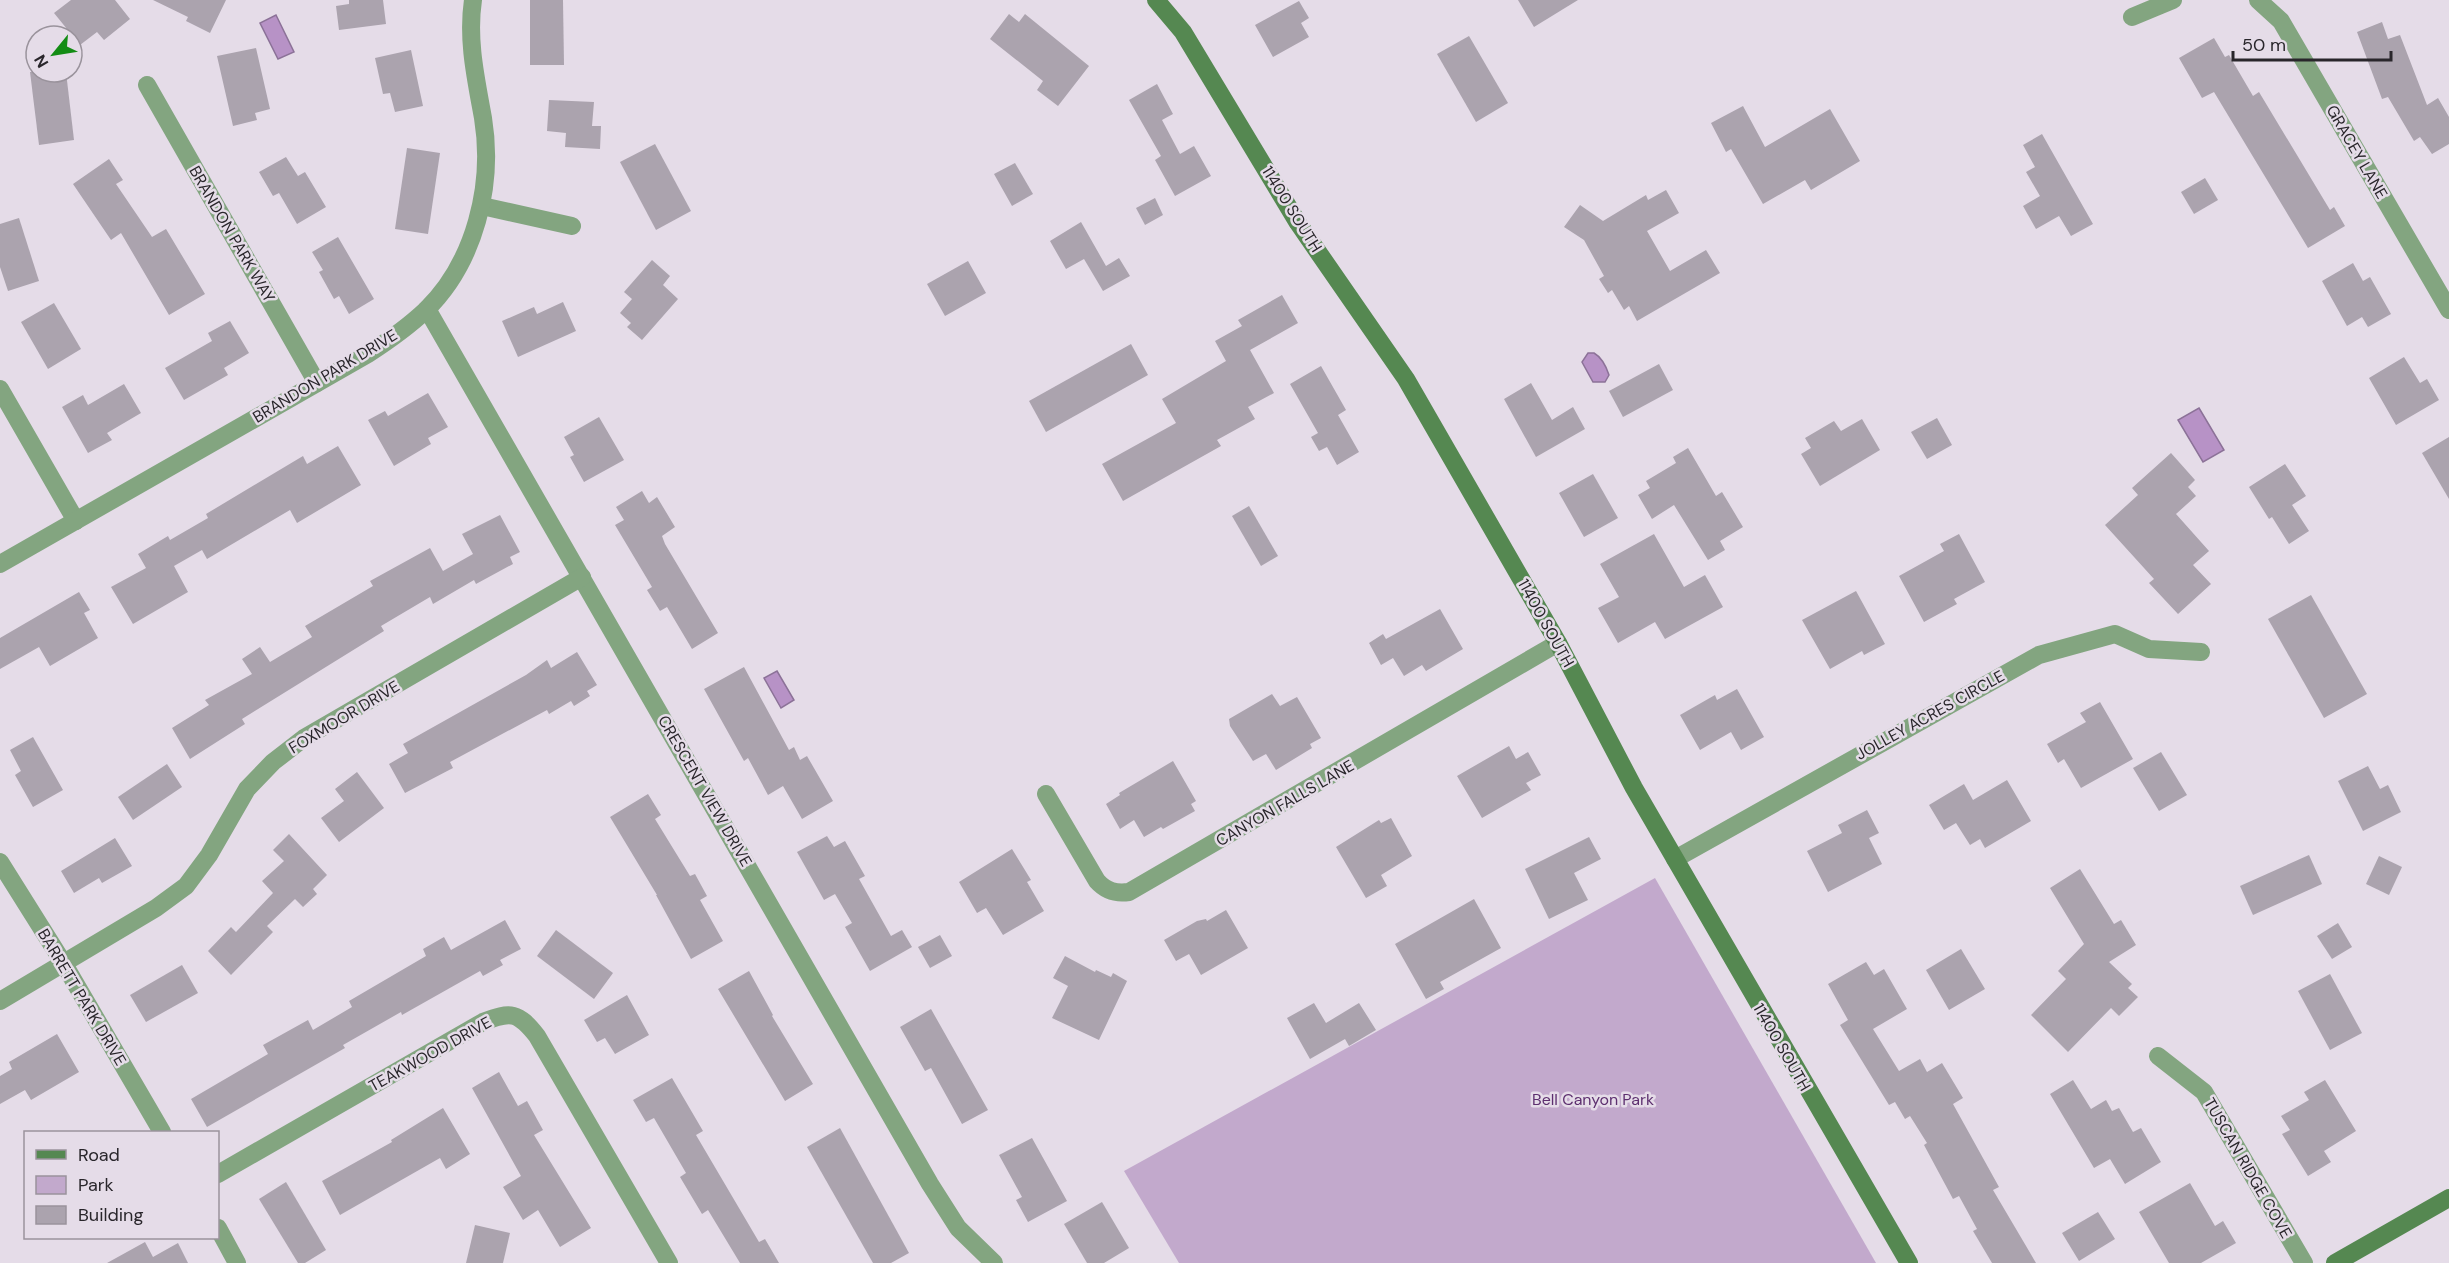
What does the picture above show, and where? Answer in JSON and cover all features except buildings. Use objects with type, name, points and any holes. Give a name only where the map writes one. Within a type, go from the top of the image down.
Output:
[{"type":"street","name":"BRANDON PARK DRIVE","points":[[0,564],[395,337],[427,309],[451,279],[469,244],[482,206],[486,164],[483,120],[473,72],[471,14],[473,0]]},
{"type":"street","name":"11400 SOUTH","points":[[1156,0],[1183,32],[1298,223],[1406,379],[1558,643],[1634,788],[1759,1008],[1909,1263]]},
{"type":"street","points":[[2132,17],[2173,0]]},
{"type":"street","name":"GRACEY LANE","points":[[2258,0],[2281,21],[2449,310]]},
{"type":"street","name":"BRANDON PARK WAY","points":[[147,85],[317,383]]},
{"type":"street","points":[[482,206],[572,226]]},
{"type":"street","name":"CRESCENT VIEW DRIVE","points":[[427,309],[930,1184],[958,1228],[994,1263]]},
{"type":"street","points":[[0,389],[76,521]]},
{"type":"street","name":"FOXMOOR DRIVE","points":[[0,1002],[156,908],[186,886],[209,855],[247,789],[273,762],[304,738],[582,577]]},
{"type":"street","name":"JOLLEY ACRES CIRCLE","points":[[1675,859],[2039,655],[2115,633],[2149,649],[2201,652]]},
{"type":"street","name":"CANYON FALLS LANE","points":[[1046,794],[1102,887],[1115,893],[1130,892],[1558,643]]},
{"type":"street","name":"BARRETT PARK DRIVE","points":[[0,862],[64,964],[161,1131]]},
{"type":"street","name":"TEAKWOOD DRIVE","points":[[219,1173],[483,1022],[513,1014],[525,1021],[537,1036],[668,1263]]},
{"type":"street","name":"TUSCAN RIDGE COVE","points":[[2158,1056],[2204,1092],[2304,1263]]},
{"type":"street","points":[[2335,1263],[2449,1198]]},
{"type":"street","points":[[219,1230],[237,1263]]},
{"type":"green space","name":"Bell Canyon Park","points":[[1655,878],[1876,1263],[1179,1263],[1124,1171]]},
{"type":"shaded area","points":[[276,15],[294,52],[278,59],[260,23]]},
{"type":"shaded area","points":[[1588,353],[1597,355],[1605,365],[1609,375],[1605,382],[1593,382],[1582,362]]},
{"type":"shaded area","points":[[2199,408],[2224,450],[2203,462],[2178,420]]},
{"type":"shaded area","points":[[777,671],[794,700],[781,708],[764,678]]}]
